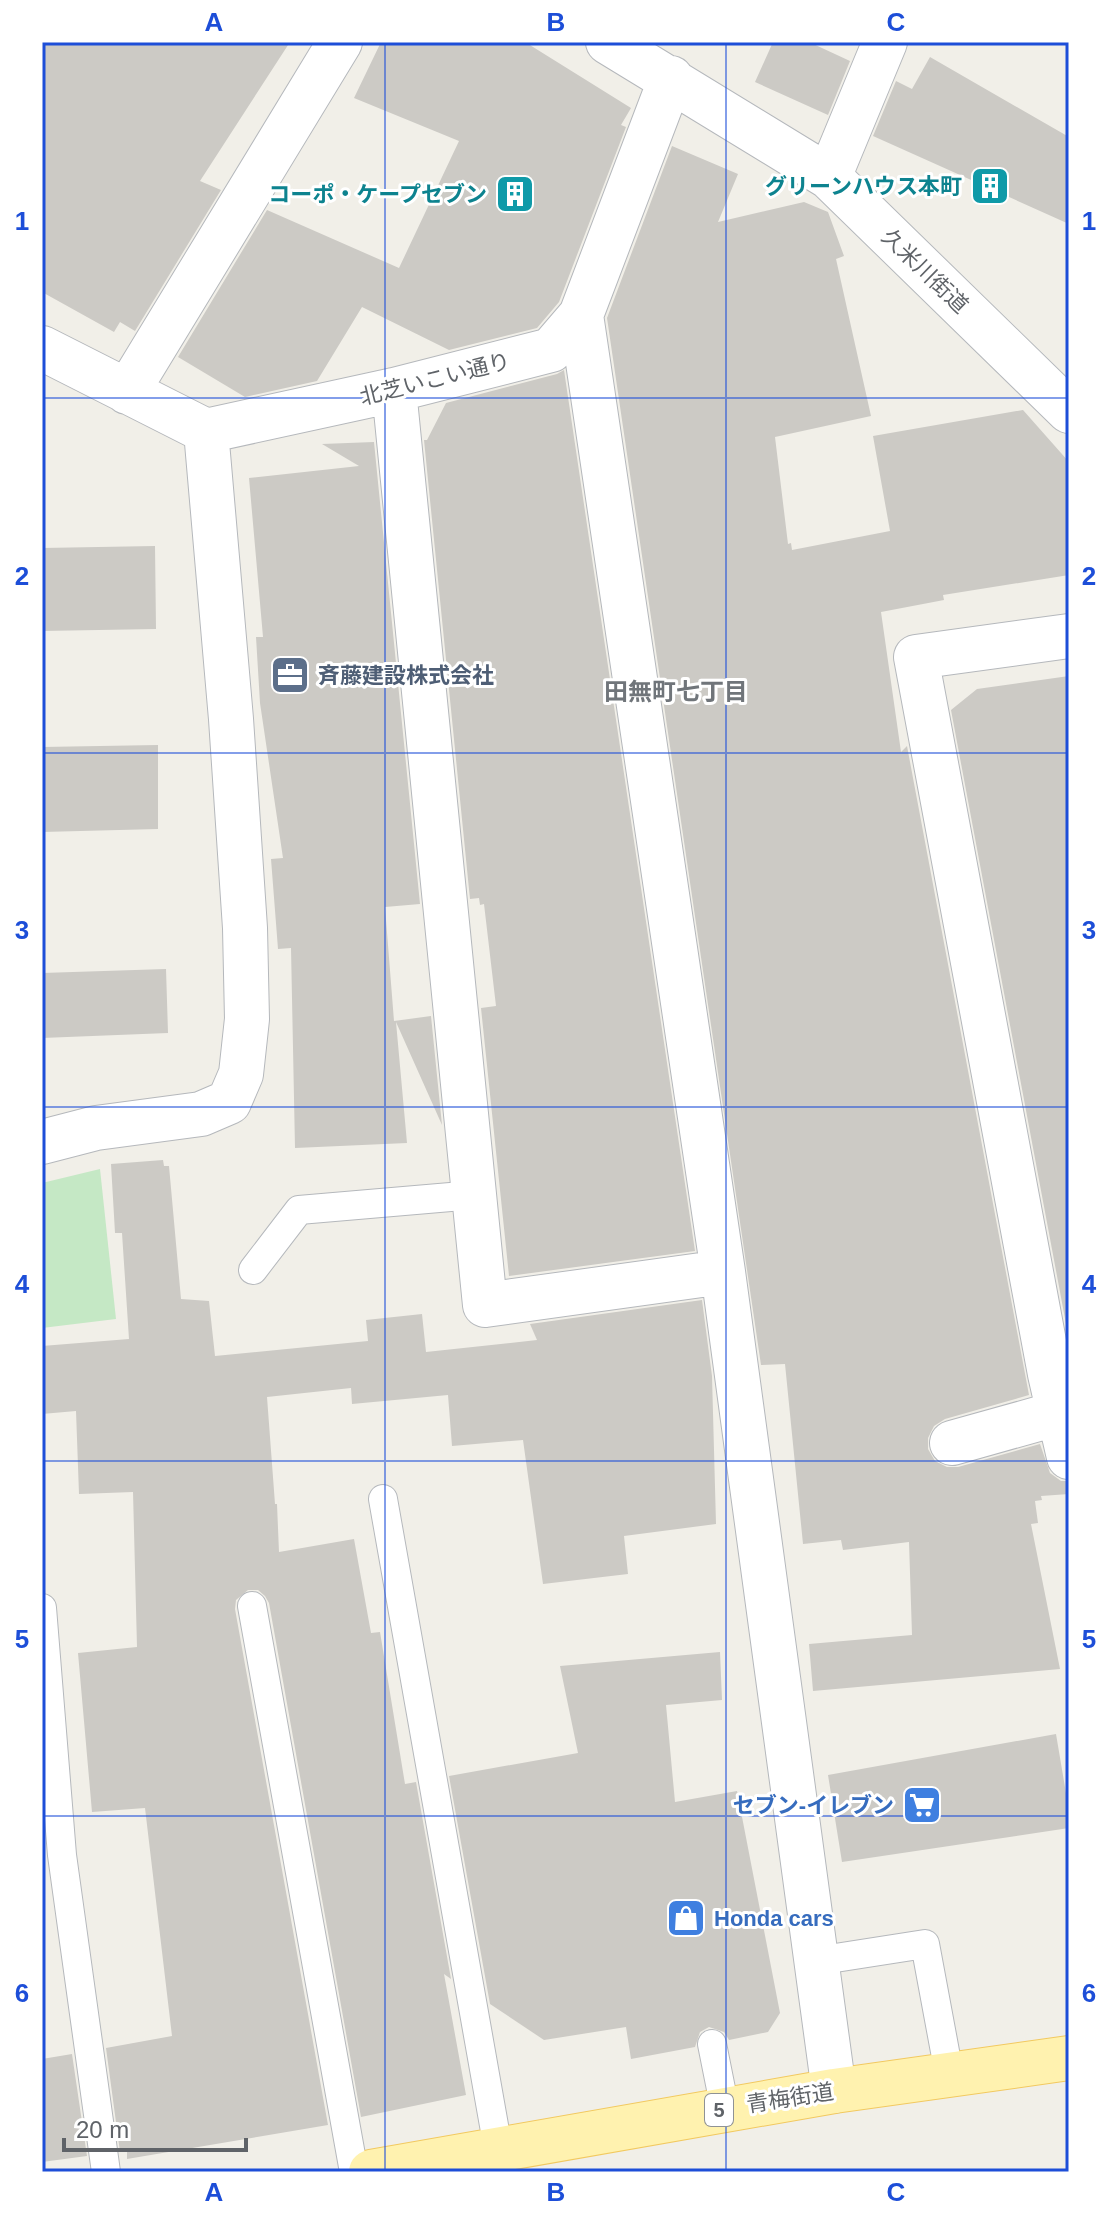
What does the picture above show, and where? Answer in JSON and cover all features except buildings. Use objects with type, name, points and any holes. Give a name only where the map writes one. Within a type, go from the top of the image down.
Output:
[{"type":"main road","name":"青梅街道","points":[[371,2172],[834,2091],[1069,2058]]},
{"type":"street","points":[[127,392],[340,42]]},
{"type":"street","name":"久米川街道","points":[[608,42],[829,177],[1069,411]]},
{"type":"street","points":[[829,177],[885,42]]},
{"type":"street","name":"北芝いこい通り","points":[[206,431],[394,390],[551,350],[581,315],[671,78]]},
{"type":"street","points":[[581,315],[723,1272],[834,2091]]},
{"type":"street","points":[[42,348],[206,431],[230,704],[245,928],[247,1019],[241,1074],[229,1102],[201,1114],[96,1128],[42,1142]]},
{"type":"street","points":[[394,390],[485,1305],[723,1272]]},
{"type":"street","points":[[1069,636],[916,657],[1059,1386],[1069,1457]]},
{"type":"street","points":[[952,1443],[1059,1386]]},
{"type":"lane","points":[[253,1270],[299,1210],[474,1195]]},
{"type":"lane","points":[[383,1499],[498,2148]]},
{"type":"lane","points":[[252,1606],[354,2172]]},
{"type":"lane","points":[[42,1608],[62,1855],[106,2172]]},
{"type":"lane","points":[[816,1961],[925,1944],[949,2073]]},
{"type":"lane","points":[[712,2044],[725,2109]]},
{"type":"green space","points":[[100,1169],[116,1319],[42,1328],[42,1183]]},
{"type":"place","name":"グリーンハウス本町","points":[[990,186]]},
{"type":"place","name":"コーポ・ケープセブン","points":[[515,194]]},
{"type":"place","name":"斉藤建設株式会社","points":[[290,675]]},
{"type":"place","name":"セブン-イレブン","points":[[922,1805]]},
{"type":"place","name":"Honda cars","points":[[686,1918]]},
{"type":"district","name":"田無町七丁目","points":[[676,691]]}]
